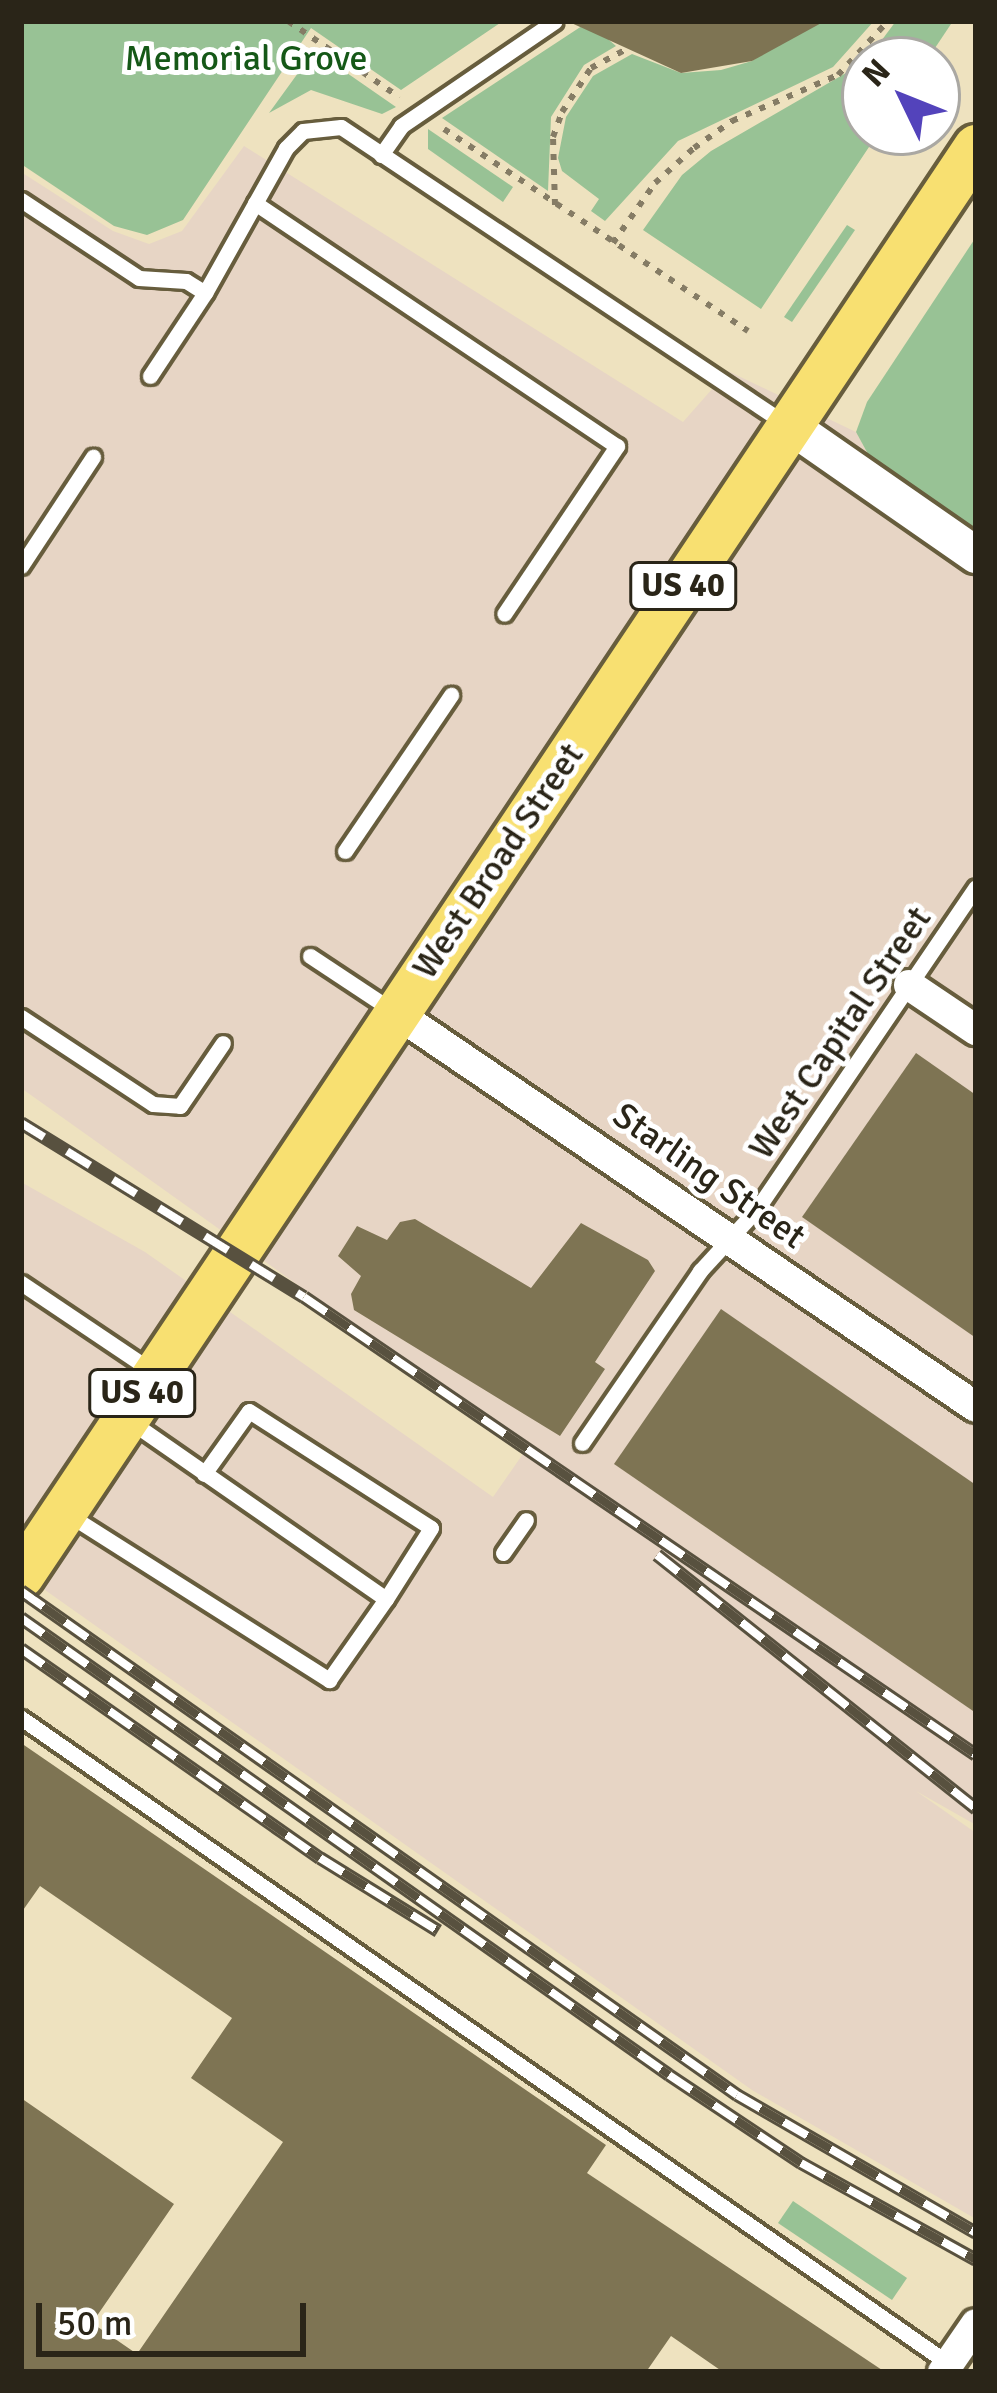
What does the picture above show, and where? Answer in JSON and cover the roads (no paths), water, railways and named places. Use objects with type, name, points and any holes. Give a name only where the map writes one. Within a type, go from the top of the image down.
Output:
[{"type":"main road","name":"West Broad Street","points":[[21,1576],[976,147]]},
{"type":"street","points":[[789,425],[976,556]]},
{"type":"street","points":[[909,985],[976,1030]]},
{"type":"street","name":"Starling Street","points":[[396,1013],[976,1407]]},
{"type":"street","points":[[946,2368],[976,2324]]},
{"type":"lane","points":[[381,155],[420,112],[555,21]]},
{"type":"lane","points":[[150,376],[302,131],[341,127],[789,425]]},
{"type":"lane","points":[[21,200],[139,278],[187,280],[205,293]]},
{"type":"lane","points":[[255,203],[617,446],[504,614]]},
{"type":"lane","points":[[21,566],[93,457]]},
{"type":"lane","points":[[344,851],[451,695]]},
{"type":"lane","name":"West Capital Street","points":[[582,1443],[730,1236],[757,1209],[976,886]]},
{"type":"lane","points":[[310,956],[396,1013]]},
{"type":"lane","points":[[21,1017],[152,1104],[180,1106],[223,1043]]},
{"type":"lane","points":[[21,1283],[154,1373]]},
{"type":"lane","points":[[64,1512],[329,1680],[431,1528],[249,1412],[204,1474]]},
{"type":"lane","points":[[126,1418],[386,1599]]},
{"type":"lane","points":[[502,1553],[526,1520]]},
{"type":"lane","points":[[21,1718],[946,2368]]},
{"type":"railway","points":[[21,1123],[304,1297],[976,1755]]},
{"type":"railway","points":[[657,1555],[976,1809]]},
{"type":"railway","points":[[21,1591],[737,2095],[976,2233]]},
{"type":"railway","points":[[21,1618],[669,2075],[801,2163],[976,2260]]},
{"type":"railway","points":[[21,1649],[320,1858],[438,1931]]},
{"type":"park label","name":"Memorial Grove","points":[[246,59]]}]
